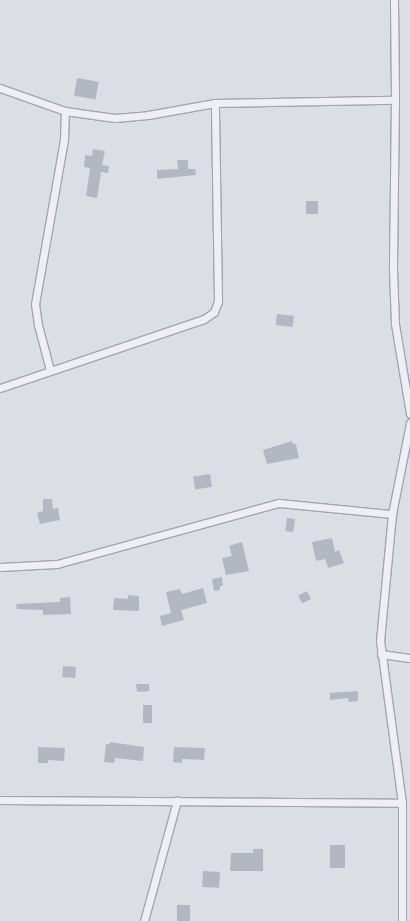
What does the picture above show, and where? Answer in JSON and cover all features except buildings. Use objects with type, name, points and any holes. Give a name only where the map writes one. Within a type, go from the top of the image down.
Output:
[{"type":"street","points":[[394,0],[393,270],[395,324],[410,414]]},
{"type":"street","points":[[0,88],[65,111],[115,118],[148,115],[215,103],[395,100]]},
{"type":"street","points":[[0,388],[204,319],[214,312],[218,300],[215,103]]},
{"type":"street","points":[[50,370],[38,325],[36,304],[64,140],[65,111]]},
{"type":"street","points":[[402,921],[402,804],[380,641],[392,514],[410,423]]},
{"type":"street","points":[[0,568],[57,564],[279,503],[392,514]]},
{"type":"street","points":[[381,654],[410,658]]},
{"type":"street","points":[[0,800],[177,800],[402,804]]},
{"type":"street","points":[[144,921],[177,800]]}]
